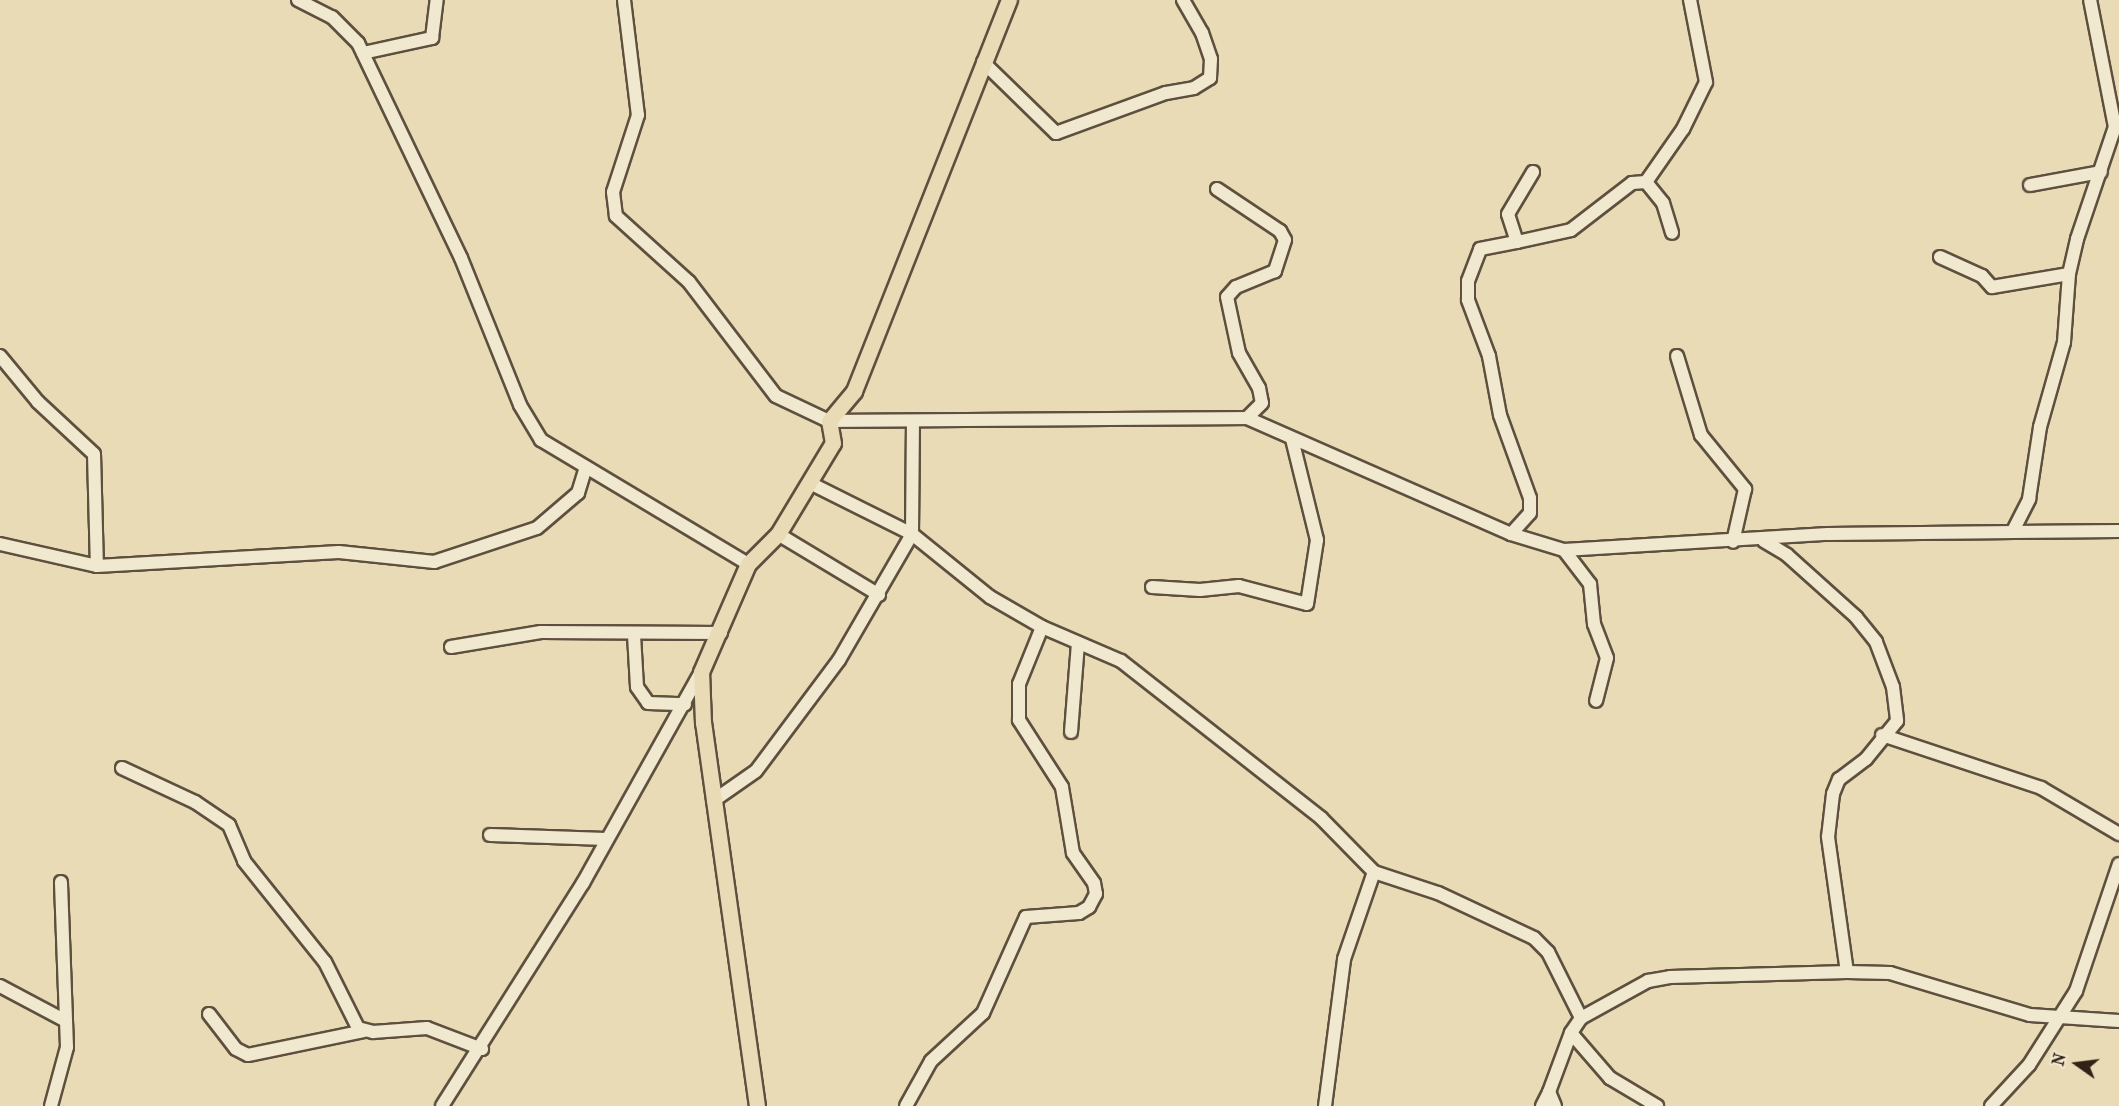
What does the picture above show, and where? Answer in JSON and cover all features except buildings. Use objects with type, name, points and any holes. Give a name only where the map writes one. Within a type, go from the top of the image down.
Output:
[{"type":"main road","points":[[757,1106],[713,801],[701,672],[721,633],[748,564],[778,534],[833,442],[829,421],[854,391],[1009,0]]},
{"type":"street","points":[[298,0],[345,26],[363,53],[461,258],[532,428],[541,440],[748,564]]},
{"type":"street","points":[[363,53],[432,38],[437,0]]},
{"type":"street","points":[[624,0],[638,115],[612,192],[616,216],[689,282],[776,396],[829,421],[1246,418],[1511,534],[1564,550],[1733,543],[1828,534],[2014,529],[2119,531]]},
{"type":"street","points":[[983,62],[1056,133],[1166,93],[1194,88],[1210,78],[1202,33],[1183,0]]},
{"type":"street","points":[[1646,182],[1683,129],[1706,82],[1690,0]]},
{"type":"street","points":[[2014,529],[2029,499],[2040,427],[2064,342],[2069,274],[2115,127],[2114,104],[2090,0]]},
{"type":"street","points":[[1516,242],[1508,214],[1533,172]]},
{"type":"street","points":[[2030,185],[2101,172]]},
{"type":"street","points":[[1646,182],[1663,203],[1672,233]]},
{"type":"street","points":[[1511,534],[1530,513],[1530,498],[1500,415],[1489,356],[1468,300],[1468,281],[1480,249],[1571,230],[1632,183],[1646,182]]},
{"type":"street","points":[[1217,189],[1280,231],[1284,240],[1284,253],[1275,271],[1236,287],[1227,297],[1239,353],[1259,388],[1262,403],[1246,418]]},
{"type":"street","points":[[1940,257],[1982,276],[1992,287],[2069,274]]},
{"type":"street","points":[[0,356],[38,402],[94,454],[97,566]]},
{"type":"street","points":[[1677,356],[1701,435],[1744,489],[1733,543]]},
{"type":"street","points":[[713,801],[756,771],[839,660],[879,595],[912,534],[913,421]]},
{"type":"street","points":[[1152,587],[1200,590],[1239,586],[1307,604],[1317,540],[1292,439]]},
{"type":"street","points":[[0,544],[97,566],[339,552],[434,562],[537,528],[578,493],[585,467]]},
{"type":"street","points":[[810,483],[912,534],[990,597],[1042,627],[1129,668],[1321,818],[1374,872],[1438,892],[1514,924],[1534,938],[1548,952],[1581,1018]]},
{"type":"street","points":[[778,534],[879,595]]},
{"type":"street","points":[[1764,541],[1838,601],[1876,642],[1893,687],[1898,715],[1894,726],[1882,735],[1866,759],[1839,779],[1833,794],[1828,837],[1847,972]]},
{"type":"street","points":[[1564,550],[1590,584],[1594,624],[1607,658],[1596,701]]},
{"type":"street","points":[[906,1106],[931,1061],[983,1013],[1026,917],[1079,913],[1089,907],[1096,894],[1094,883],[1073,853],[1070,813],[1062,787],[1027,736],[1018,712],[1019,684],[1042,627]]},
{"type":"street","points":[[451,647],[541,632],[634,635],[686,630],[721,633]]},
{"type":"street","points":[[634,635],[637,687],[648,703],[685,704]]},
{"type":"street","points":[[1071,732],[1078,644]]},
{"type":"street","points":[[447,1104],[607,839],[701,672]]},
{"type":"street","points":[[1882,735],[2041,788],[2119,834]]},
{"type":"street","points":[[122,768],[195,802],[229,825],[244,861],[325,962],[353,1024],[364,1032]]},
{"type":"street","points":[[490,835],[607,839]]},
{"type":"street","points":[[1991,1106],[2029,1065],[2061,1015],[2084,970],[2119,864]]},
{"type":"street","points":[[1325,1106],[1344,959],[1374,872]]},
{"type":"street","points":[[51,1106],[66,1065],[61,882]]},
{"type":"street","points":[[1542,1106],[1571,1033],[1581,1018],[1648,981],[1670,977],[1890,973],[2030,1015],[2061,1015],[2119,1021]]},
{"type":"street","points":[[0,986],[64,1020]]},
{"type":"street","points":[[208,1014],[236,1049],[248,1055],[364,1032],[427,1028],[482,1049]]},
{"type":"street","points":[[1571,1033],[1610,1078],[1657,1106]]},
{"type":"street","points":[[1549,1092],[1555,1106]]}]
